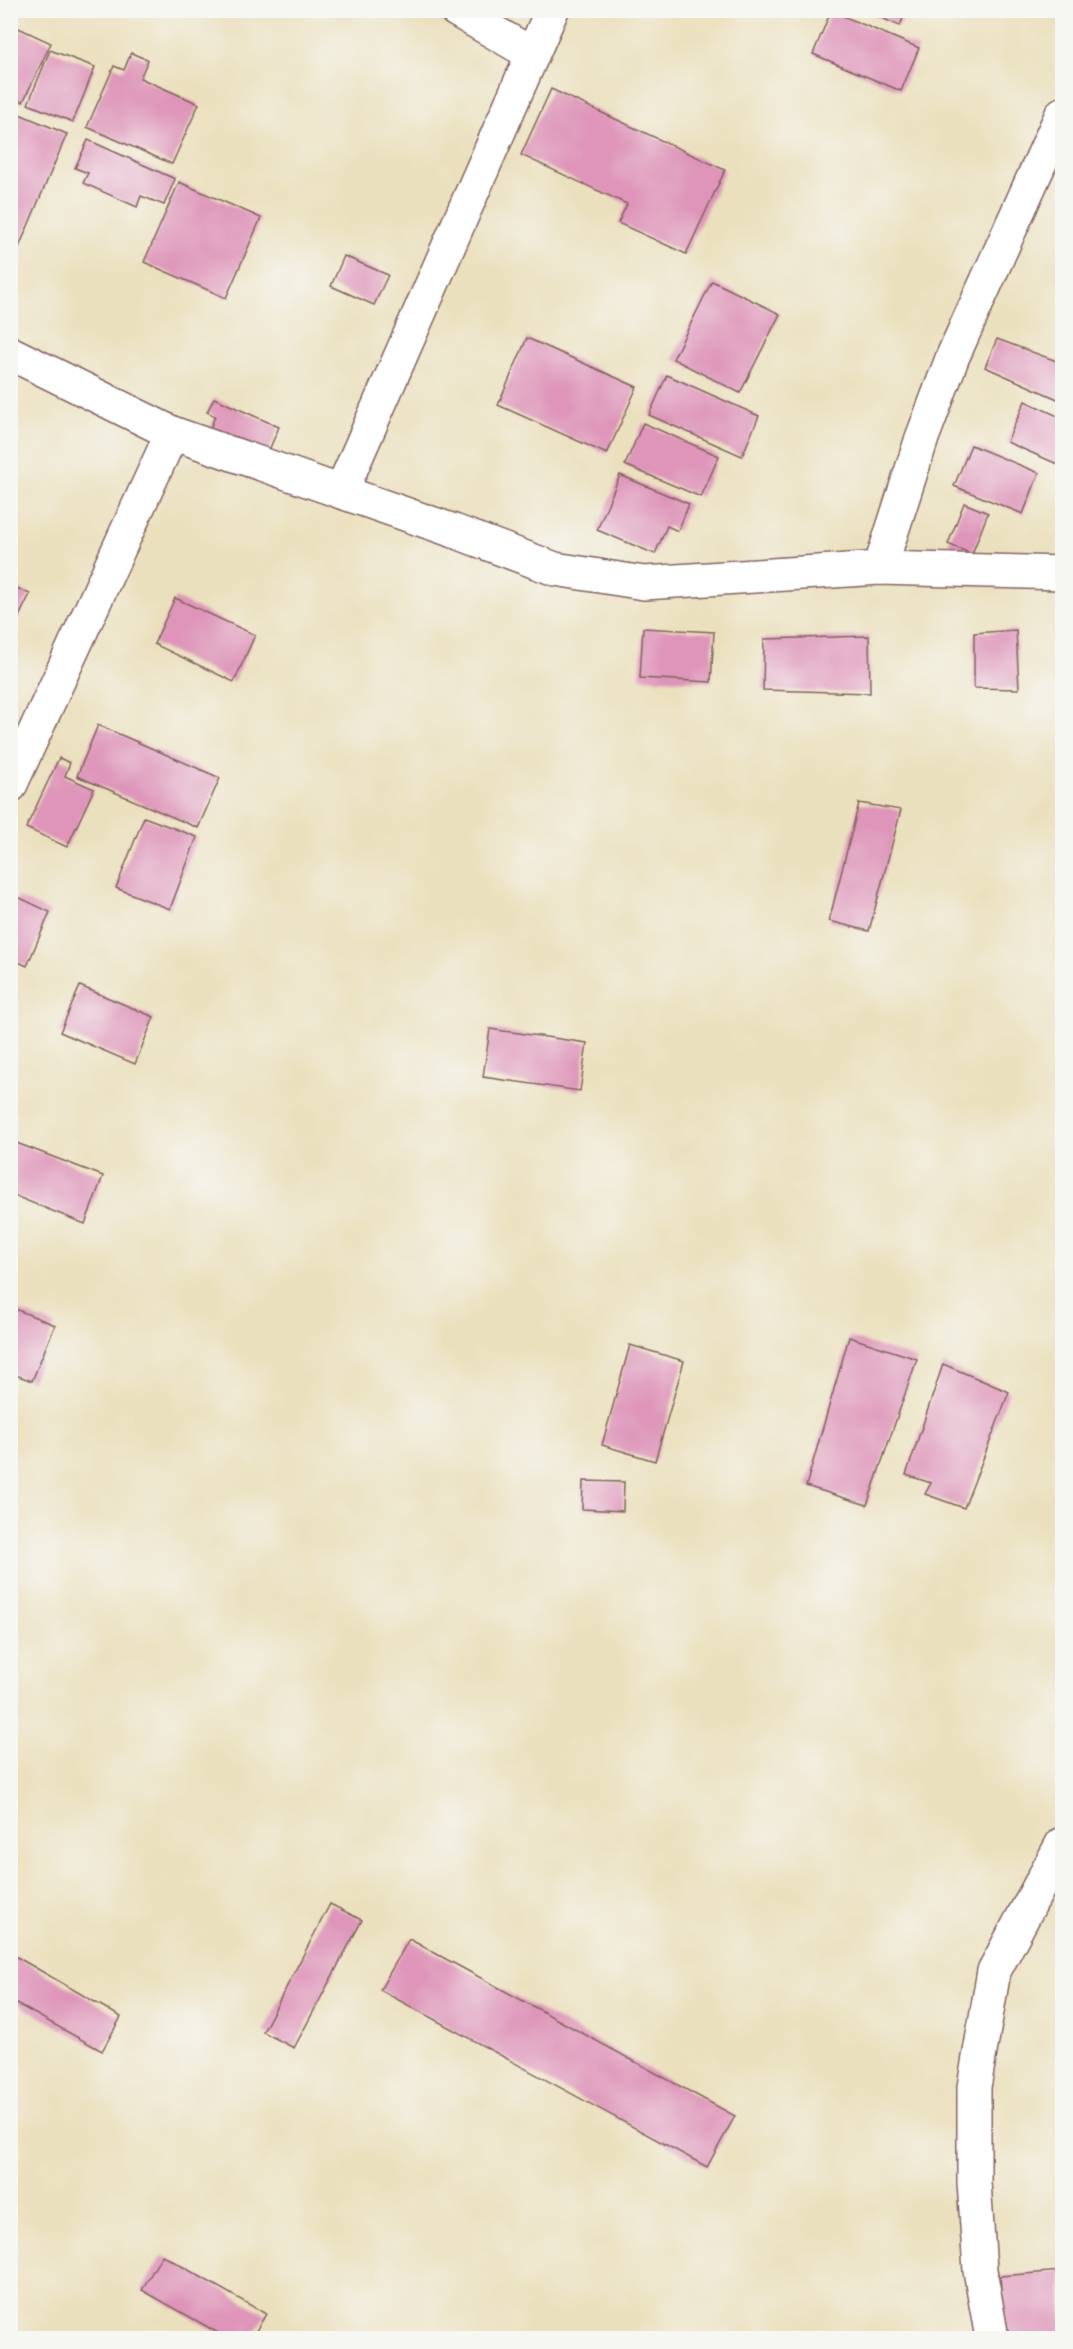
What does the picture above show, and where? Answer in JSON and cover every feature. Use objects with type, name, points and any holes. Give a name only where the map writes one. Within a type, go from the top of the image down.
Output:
[{"type":"street","points":[[456,10],[532,54]]},
{"type":"street","points":[[341,492],[552,10]]},
{"type":"street","points":[[880,568],[922,438],[953,356],[1062,114]]},
{"type":"street","points":[[10,353],[172,432],[555,569],[644,583],[880,568],[1062,573]]},
{"type":"street","points":[[10,786],[172,432]]},
{"type":"street","points":[[992,2338],[980,2270],[974,2182],[974,2086],[994,1971],[1062,1844]]},
{"type":"building","points":[[863,10],[906,10],[900,26]]},
{"type":"building","points":[[831,11],[919,48],[901,91],[813,54]]},
{"type":"building","points":[[10,24],[51,43],[23,102],[10,96]]},
{"type":"building","points":[[50,50],[95,67],[73,122],[28,104]]},
{"type":"building","points":[[131,53],[148,60],[140,78],[199,104],[172,164],[87,127],[114,66],[124,70]]},
{"type":"building","points":[[551,89],[725,170],[686,254],[618,223],[627,204],[521,155]]},
{"type":"building","points":[[10,110],[67,134],[11,266],[10,160],[13,155],[10,154]]},
{"type":"building","points":[[88,140],[175,179],[164,205],[141,196],[137,207],[83,183],[88,173],[75,168]]},
{"type":"building","points":[[179,182],[261,218],[226,298],[144,262]]},
{"type":"building","points":[[344,256],[388,275],[374,305],[331,286]]},
{"type":"building","points":[[712,281],[780,314],[740,393],[673,359]]},
{"type":"building","points":[[527,338],[637,387],[607,454],[498,405]]},
{"type":"building","points":[[997,339],[1062,363],[1062,401],[985,367]]},
{"type":"building","points":[[667,375],[759,416],[742,456],[649,415]]},
{"type":"building","points":[[214,398],[279,427],[267,455],[210,429],[215,416],[207,412]]},
{"type":"building","points":[[1025,401],[1062,418],[1062,466],[1007,442]]},
{"type":"building","points":[[643,423],[719,456],[701,497],[625,465]]},
{"type":"building","points":[[971,445],[1039,473],[1023,514],[954,486]]},
{"type":"building","points":[[620,475],[689,504],[678,531],[667,526],[655,554],[597,530]]},
{"type":"building","points":[[964,503],[988,513],[972,554],[948,544]]},
{"type":"building","points":[[10,585],[30,594],[10,635]]},
{"type":"building","points":[[175,598],[255,635],[234,682],[154,644]]},
{"type":"building","points":[[643,628],[714,632],[711,682],[640,678]]},
{"type":"building","points":[[1016,630],[1019,689],[974,688],[974,633]]},
{"type":"building","points":[[869,636],[870,693],[763,690],[764,639]]},
{"type":"building","points":[[98,725],[220,778],[198,828],[77,776]]},
{"type":"building","points":[[59,758],[70,763],[65,776],[94,789],[67,847],[26,828]]},
{"type":"building","points":[[859,803],[901,810],[869,931],[829,921]]},
{"type":"building","points":[[144,817],[197,837],[170,909],[116,888]]},
{"type":"building","points":[[18,897],[50,912],[27,966],[10,958],[10,914]]},
{"type":"building","points":[[80,986],[154,1017],[135,1064],[60,1032]]},
{"type":"building","points":[[490,1029],[587,1043],[580,1091],[483,1077]]},
{"type":"building","points":[[14,1142],[103,1176],[85,1224],[10,1194],[10,1150]]},
{"type":"building","points":[[10,1307],[55,1325],[32,1381],[10,1373]]},
{"type":"building","points":[[849,1337],[917,1359],[867,1505],[806,1486]]},
{"type":"building","points":[[630,1345],[684,1361],[655,1461],[602,1445]]},
{"type":"building","points":[[943,1364],[1009,1392],[964,1508],[925,1494],[931,1483],[906,1475]]},
{"type":"building","points":[[583,1481],[624,1482],[623,1511],[582,1509]]},
{"type":"building","points":[[330,1904],[362,1920],[294,2048],[263,2032]]},
{"type":"building","points":[[409,1939],[735,2116],[707,2167],[380,1990]]},
{"type":"building","points":[[15,1956],[121,2017],[102,2051],[10,2000],[10,1964]]},
{"type":"building","points":[[162,2255],[266,2314],[252,2338],[227,2338],[142,2290]]},
{"type":"building","points":[[1062,2271],[1062,2338],[1005,2338],[1000,2276]]}]
